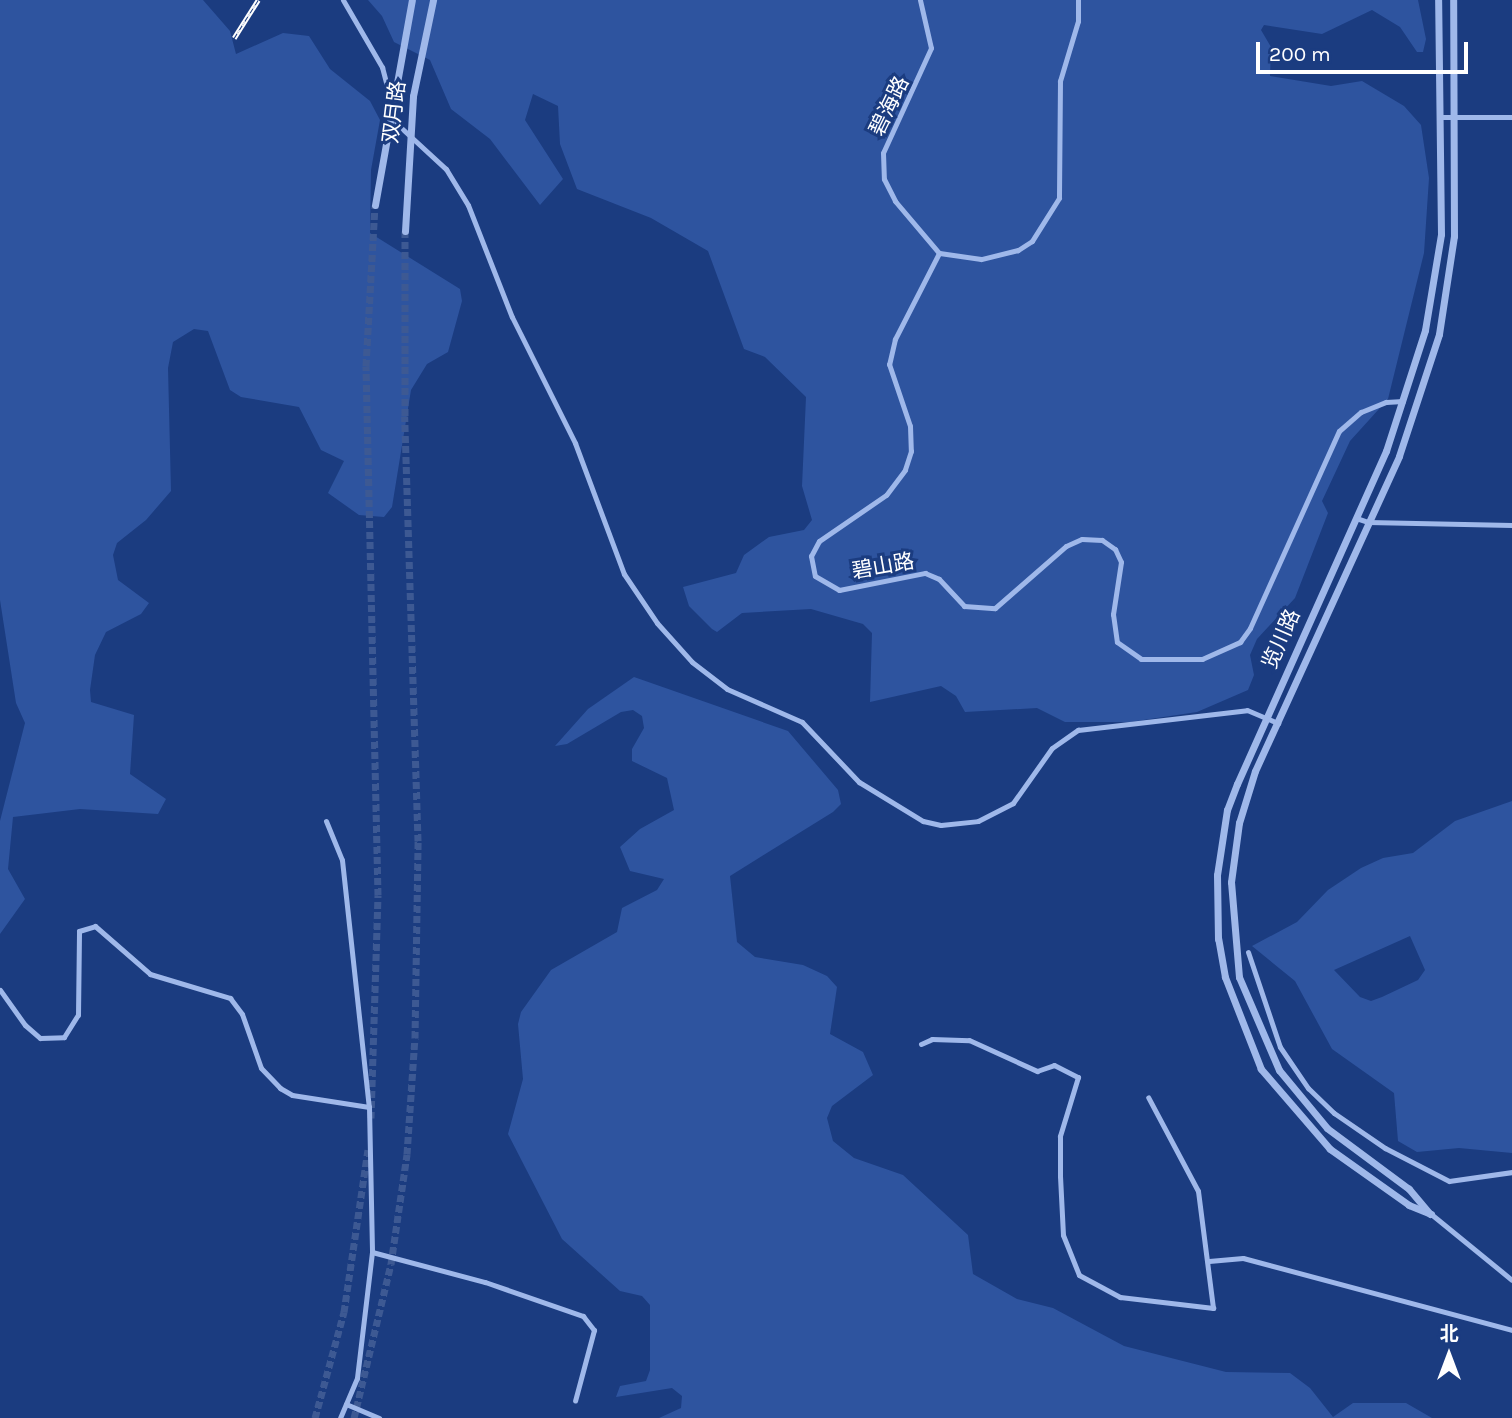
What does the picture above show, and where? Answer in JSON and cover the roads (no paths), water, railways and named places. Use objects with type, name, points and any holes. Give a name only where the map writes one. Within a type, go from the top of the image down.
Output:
[{"type":"street","points":[[343,0],[382,67],[397,124],[446,169],[468,205],[512,317],[575,443],[624,574],[683,652],[727,689],[802,722],[859,782],[923,821],[941,825],[978,821],[1013,803],[1052,748],[1078,730],[1247,710],[1278,723]]},
{"type":"street","name":"双月路","points":[[375,205],[383,146],[412,0]]},
{"type":"street","name":"双月路","points":[[405,231],[407,155],[421,54],[433,0]]},
{"type":"street","name":"碧海路","points":[[920,0],[931,48],[883,153],[884,179],[895,201],[939,253]]},
{"type":"street","points":[[939,253],[981,259],[1005,255],[1032,241],[1052,211],[1062,181],[1060,80],[1078,21],[1078,0]]},
{"type":"street","name":"览川路","points":[[1431,1214],[1409,1205],[1341,1157],[1297,1114],[1261,1069],[1241,1027],[1220,953],[1220,842],[1227,810],[1265,718],[1356,517],[1404,401],[1425,330],[1440,245],[1438,0]]},
{"type":"street","name":"览川路","points":[[1453,0],[1454,236],[1439,334],[1399,456],[1278,723],[1239,823],[1231,882],[1234,951],[1250,1011],[1279,1070],[1327,1128],[1409,1189],[1431,1214],[1512,1280]]},
{"type":"street","points":[[1441,117],[1512,117]]},
{"type":"street","name":"碧山路","points":[[939,253],[895,339],[889,364],[909,426],[911,451],[905,470],[886,495],[819,541],[811,556],[815,576],[839,590],[925,573],[939,579],[964,606],[977,611],[995,608],[1066,547],[1082,538],[1102,540],[1115,549],[1121,562],[1112,614],[1117,642],[1141,659],[1202,659],[1240,642],[1250,628],[1339,431],[1362,412],[1386,402],[1404,401]]},
{"type":"street","points":[[1356,517],[1368,522],[1512,525]]},
{"type":"street","points":[[326,821],[342,860],[369,1107],[372,1252],[356,1378],[340,1418]]},
{"type":"street","points":[[0,990],[24,1025],[40,1038],[64,1037],[78,1015],[79,931],[95,926],[150,974],[230,998],[242,1014],[261,1068],[280,1088],[292,1095],[369,1107]]},
{"type":"street","points":[[1220,953],[1234,951]]},
{"type":"street","points":[[1248,952],[1280,1047],[1326,1106],[1385,1148],[1449,1181],[1512,1172]]},
{"type":"street","points":[[921,1044],[932,1039],[969,1040],[1037,1071],[1055,1065],[1078,1077],[1060,1136],[1060,1176],[1063,1235],[1079,1275],[1120,1297],[1213,1308],[1198,1191],[1148,1097]]},
{"type":"street","points":[[372,1252],[485,1282],[583,1317],[594,1330],[575,1401]]},
{"type":"street","points":[[1209,1261],[1243,1258],[1512,1330]]},
{"type":"street","points":[[346,1404],[379,1418]]},
{"type":"tunnel","points":[[371,1118],[378,895],[366,366],[375,205]]},
{"type":"tunnel","points":[[354,1418],[391,1264],[407,1154],[415,1038],[418,841],[405,416],[405,231]]},
{"type":"tunnel","points":[[315,1418],[344,1312],[368,1150]]},
{"type":"railway","points":[[234,38],[258,0]]}]
